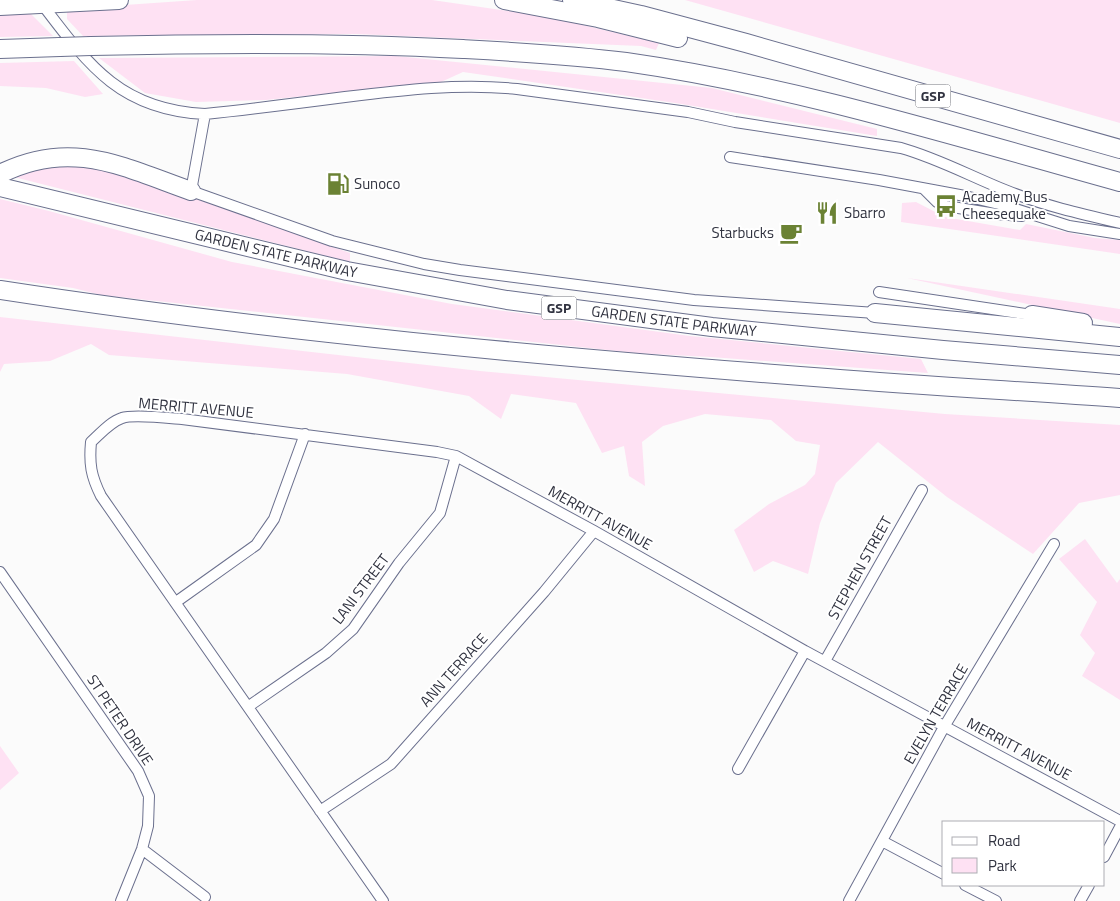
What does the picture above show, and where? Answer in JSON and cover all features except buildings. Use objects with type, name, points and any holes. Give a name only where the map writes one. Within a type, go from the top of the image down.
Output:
[{"type":"highway","points":[[0,6],[40,2],[119,0]]},
{"type":"highway","points":[[504,0],[598,18],[680,38],[746,43]]},
{"type":"highway","name":"GSP","points":[[572,0],[641,15],[746,43],[1120,149]]},
{"type":"highway","name":"GSP","points":[[0,49],[213,44],[385,45],[534,53],[624,62],[704,74],[826,101],[1120,182]]},
{"type":"highway","points":[[2,183],[34,161],[78,156],[113,164],[191,192]]},
{"type":"highway","name":"GARDEN STATE PARKWAY","points":[[2,183],[347,271],[508,300],[631,318],[728,329],[934,350],[1120,365]]},
{"type":"highway","points":[[0,290],[184,316],[507,350],[802,376],[1120,398]]},
{"type":"highway","points":[[875,313],[1120,337]]},
{"type":"highway","points":[[1032,315],[1120,329]]},
{"type":"street","points":[[40,2],[81,54],[116,86],[140,100],[179,112],[205,114],[407,90],[471,87],[517,89],[688,112],[735,122],[901,148],[923,155],[1025,197],[1081,214],[1120,223]]},
{"type":"street","points":[[205,114],[191,192],[323,238],[424,264],[460,270],[679,298],[875,313]]},
{"type":"street","points":[[730,158],[879,180],[924,189],[937,202],[946,206],[996,214],[1036,216],[1084,230],[1120,234]]},
{"type":"street","points":[[879,292],[1032,315]]},
{"type":"street","name":"MERRITT AVENUE","points":[[383,901],[101,496],[93,480],[89,461],[91,442],[104,429],[123,417],[182,419],[305,434],[456,456],[594,531],[824,662],[1120,821]]},
{"type":"street","points":[[176,602],[256,545],[274,518],[305,434]]},
{"type":"street","name":"LANI STREET","points":[[249,706],[326,653],[353,629],[399,563],[440,513],[456,456]]},
{"type":"street","name":"STEPHEN STREET","points":[[824,662],[922,490]]},
{"type":"street","name":"ANN TERRACE","points":[[320,811],[391,764],[544,592],[594,531]]},
{"type":"street","name":"EVELYN TERRACE","points":[[848,901],[944,727],[1054,544]]},
{"type":"street","name":"ST PETER DRIVE","points":[[0,572],[138,771],[149,796],[148,826],[142,850],[121,901]]},
{"type":"street","points":[[738,769],[805,651]]},
{"type":"street","points":[[1105,855],[1120,827]]},
{"type":"street","points":[[882,841],[942,873]]},
{"type":"street","points":[[142,850],[205,897]]},
{"type":"street","points":[[967,886],[996,901]]},
{"type":"street","points":[[1080,901],[1088,886]]},
{"type":"green space","points":[[197,0],[432,0],[549,17],[659,43],[656,50],[641,46],[356,34],[83,36],[67,19],[67,9]]},
{"type":"green space","points":[[685,0],[1120,0],[1120,123]]},
{"type":"green space","points":[[21,8],[31,14],[53,36],[0,37],[0,11]]},
{"type":"green space","points":[[396,56],[712,88],[877,129],[877,136],[675,103],[463,72],[441,82],[266,100],[196,102],[145,93],[99,58]]},
{"type":"green space","points":[[74,61],[103,94],[85,97],[46,88],[0,86],[0,63]]},
{"type":"green space","points":[[72,163],[109,170],[350,253],[350,262],[10,176],[26,169]]},
{"type":"green space","points":[[0,199],[232,262],[452,304],[690,336],[921,359],[928,373],[635,353],[101,295],[73,288],[0,278]]},
{"type":"green space","points":[[916,202],[945,217],[1020,230],[1026,224],[1095,238],[1120,240],[1120,254],[901,222],[902,203]]},
{"type":"green space","points":[[907,278],[1120,309],[1120,324]]},
{"type":"green space","points":[[0,317],[480,371],[945,414],[1120,425],[1120,495],[1079,503],[1033,554],[947,497],[878,442],[836,483],[820,523],[808,574],[773,561],[754,572],[734,530],[769,504],[805,485],[815,474],[820,445],[796,441],[771,420],[705,414],[663,426],[642,442],[645,486],[629,476],[624,446],[602,453],[576,403],[511,394],[501,419],[469,396],[347,374],[109,355],[91,344],[50,361],[4,364],[0,372]]},
{"type":"green space","points":[[1085,539],[1117,583],[1120,579],[1120,700],[1082,676],[1095,653],[1080,635],[1097,602],[1059,559]]},
{"type":"green space","points":[[0,746],[19,773],[0,790]]},
{"type":"place","name":"Sunoco","points":[[338,184]]},
{"type":"place","name":"Academy Bus Cheesequake","points":[[946,206]]},
{"type":"place","name":"Sbarro","points":[[827,213]]},
{"type":"place","name":"Starbucks","points":[[791,233]]}]
